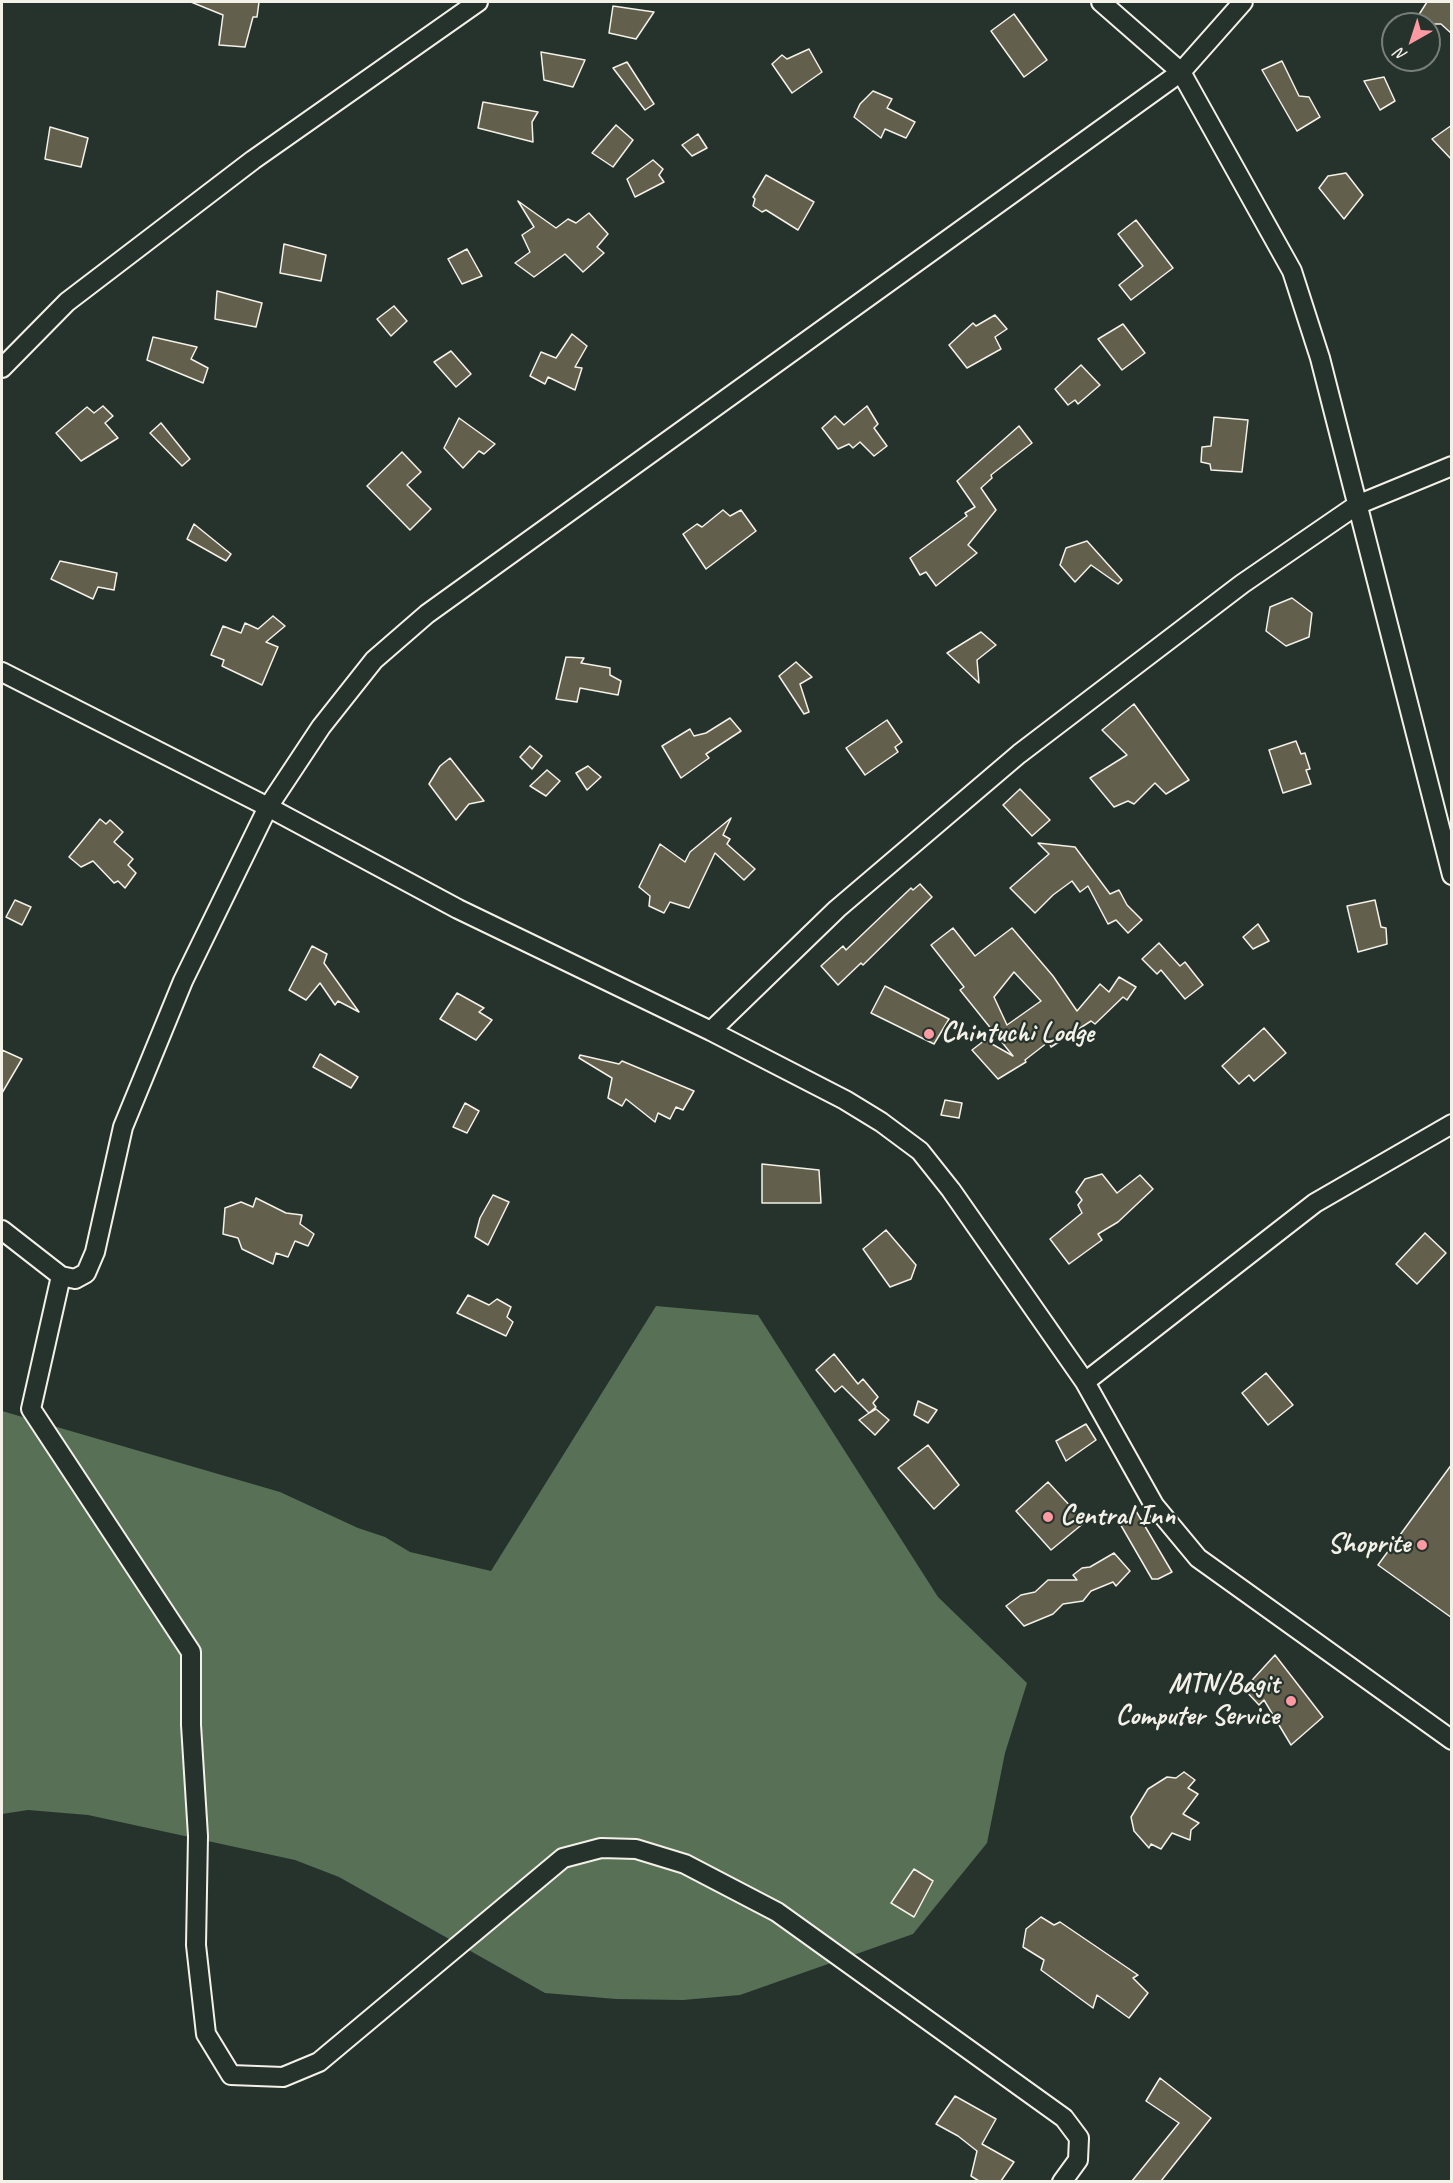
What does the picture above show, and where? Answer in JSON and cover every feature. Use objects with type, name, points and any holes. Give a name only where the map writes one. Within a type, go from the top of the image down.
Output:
[{"type":"street","points":[[2,368],[67,302],[253,160],[478,2]]},
{"type":"street","points":[[1101,2],[1181,72],[1292,271],[1320,358],[1452,875]]},
{"type":"street","points":[[2,1230],[61,1276],[75,1279],[86,1273],[95,1252],[123,1127],[183,981],[268,807],[321,727],[374,660],[427,614],[1181,72],[1243,2]]},
{"type":"street","points":[[711,1031],[837,909],[1020,754],[1242,584],[1357,505],[1452,466]]},
{"type":"street","points":[[2,672],[268,807],[458,909],[711,1031],[846,1100],[920,1151],[958,1199],[1085,1382],[1154,1505],[1198,1558],[1452,1740]]},
{"type":"street","points":[[1085,1382],[1315,1203],[1452,1124]]},
{"type":"street","points":[[61,1276],[32,1409],[191,1652],[191,1725],[198,1836],[196,1945],[206,2034],[231,2076],[283,2077],[319,2062],[446,1953],[563,1858],[601,1848],[636,1849],[685,1864],[777,1912],[1064,2118],[1079,2138],[1078,2160],[1062,2181]]},
{"type":"green space","points":[[656,1306],[758,1315],[938,1597],[1027,1683],[1005,1753],[987,1843],[913,1934],[740,1995],[683,2000],[616,1999],[545,1993],[339,1877],[295,1860],[88,1815],[28,1810],[2,1814],[2,1411],[280,1492],[358,1528],[385,1537],[410,1552],[491,1571]]},
{"type":"building","points":[[191,2],[259,2],[257,17],[253,17],[245,47],[219,45],[223,15]]},
{"type":"building","points":[[1427,2],[1452,2],[1452,34],[1441,24],[1441,12],[1421,12]]},
{"type":"building","points":[[613,6],[654,12],[636,39],[609,33]]},
{"type":"building","points":[[1014,14],[1047,60],[1024,77],[991,31]]},
{"type":"building","points":[[809,49],[822,72],[792,93],[772,64],[782,55],[787,59]]},
{"type":"building","points":[[541,52],[585,60],[573,87],[544,80]]},
{"type":"building","points":[[1282,61],[1299,96],[1309,97],[1320,117],[1297,131],[1262,70]]},
{"type":"building","points":[[627,62],[654,104],[645,110],[613,68]]},
{"type":"building","points":[[1384,77],[1395,101],[1380,110],[1364,81]]},
{"type":"building","points":[[873,91],[892,99],[887,108],[915,122],[906,138],[885,129],[881,138],[854,117],[860,104]]},
{"type":"building","points":[[483,102],[538,112],[532,122],[533,142],[478,128]]},
{"type":"building","points":[[616,125],[633,140],[613,167],[592,153]]},
{"type":"building","points":[[1452,125],[1452,160],[1432,139]]},
{"type":"building","points":[[50,127],[88,138],[81,167],[45,159]]},
{"type":"building","points":[[698,134],[707,148],[692,156],[682,145]]},
{"type":"building","points":[[653,160],[663,169],[659,175],[664,182],[635,197],[627,179]]},
{"type":"building","points":[[1346,173],[1363,195],[1344,219],[1319,188],[1328,176]]},
{"type":"building","points":[[766,175],[814,202],[798,230],[766,210],[762,212],[753,206],[755,199],[753,197]]},
{"type":"building","points":[[518,201],[556,228],[568,219],[576,223],[589,213],[608,234],[597,247],[604,253],[583,272],[565,254],[534,277],[515,263],[530,252],[522,235],[534,227]]},
{"type":"building","points":[[1136,220],[1173,268],[1131,300],[1119,285],[1143,266],[1118,234]]},
{"type":"building","points":[[284,244],[326,255],[321,281],[280,273]]},
{"type":"building","points":[[467,249],[482,276],[462,284],[448,259]]},
{"type":"building","points":[[217,291],[262,303],[256,327],[215,319]]},
{"type":"building","points":[[394,306],[407,321],[391,336],[377,319]]},
{"type":"building","points":[[995,315],[1007,329],[995,337],[1001,349],[967,368],[949,345],[973,323],[976,326]]},
{"type":"building","points":[[1123,324],[1145,353],[1122,370],[1098,339]]},
{"type":"building","points":[[572,334],[587,346],[575,367],[582,368],[575,390],[548,377],[545,384],[530,376],[541,352],[556,358]]},
{"type":"building","points":[[153,337],[197,347],[191,359],[208,368],[203,383],[147,360]]},
{"type":"building","points":[[451,351],[471,374],[456,387],[434,362]]},
{"type":"building","points":[[1081,365],[1100,385],[1078,404],[1075,400],[1068,405],[1055,389]]},
{"type":"building","points":[[103,406],[113,416],[105,423],[118,438],[81,461],[56,433],[87,407],[94,413]]},
{"type":"building","points":[[867,406],[878,424],[874,428],[887,446],[874,456],[860,442],[853,448],[849,444],[838,449],[822,428],[835,416],[844,425]]},
{"type":"building","points":[[1214,417],[1248,420],[1242,472],[1211,470],[1210,464],[1201,462],[1202,447],[1211,446]]},
{"type":"building","points":[[459,418],[495,444],[484,454],[479,451],[463,468],[444,448]]},
{"type":"building","points":[[161,423],[190,459],[182,466],[150,433]]},
{"type":"building","points":[[1019,426],[1032,443],[991,475],[992,478],[981,488],[996,510],[968,545],[977,553],[936,586],[926,572],[920,575],[910,558],[967,516],[965,513],[975,507],[957,481]]},
{"type":"building","points":[[402,452],[421,472],[407,485],[431,509],[410,530],[367,486]]},
{"type":"building","points":[[723,510],[730,516],[741,510],[756,531],[706,569],[683,534],[697,524],[702,527]]},
{"type":"building","points":[[194,524],[231,554],[226,561],[187,539]]},
{"type":"building","points":[[1087,541],[1122,580],[1118,584],[1091,565],[1075,582],[1060,565],[1066,548]]},
{"type":"building","points":[[60,561],[117,573],[114,590],[98,587],[93,599],[51,579]]},
{"type":"building","points":[[1292,598],[1312,613],[1309,637],[1286,646],[1266,631],[1270,607]]},
{"type":"building","points":[[273,616],[285,626],[266,642],[278,647],[262,685],[222,666],[224,660],[211,655],[223,626],[241,633],[245,623],[258,629]]},
{"type":"building","points":[[981,632],[996,645],[977,660],[979,683],[947,653]]},
{"type":"building","points":[[566,657],[584,658],[581,663],[610,668],[610,675],[621,681],[618,695],[580,688],[577,702],[556,699]]},
{"type":"building","points":[[796,662],[812,677],[800,684],[809,712],[804,714],[779,676]]},
{"type":"building","points":[[1134,704],[1189,780],[1166,794],[1155,783],[1134,804],[1128,801],[1114,807],[1090,778],[1127,755],[1102,730]]},
{"type":"building","points":[[730,718],[741,731],[706,754],[709,758],[681,778],[662,746],[690,729],[694,736],[706,733]]},
{"type":"building","points":[[887,720],[902,742],[895,747],[898,752],[865,775],[846,748]]},
{"type":"building","points":[[1296,741],[1301,754],[1305,753],[1310,769],[1306,770],[1311,784],[1283,793],[1269,750]]},
{"type":"building","points":[[530,746],[542,756],[532,769],[520,757]]},
{"type":"building","points":[[450,758],[484,801],[469,804],[456,820],[429,784],[440,766]]},
{"type":"building","points":[[588,766],[601,777],[587,790],[576,773]]},
{"type":"building","points":[[547,770],[560,781],[546,796],[530,786]]},
{"type":"building","points":[[1020,789],[1050,820],[1032,836],[1003,805]]},
{"type":"building","points":[[731,818],[723,835],[730,839],[727,844],[755,869],[744,880],[715,853],[689,908],[670,902],[664,913],[649,906],[650,896],[639,887],[660,844],[685,862],[690,852]]},
{"type":"building","points":[[100,819],[106,824],[110,820],[123,832],[114,842],[133,859],[128,865],[136,873],[125,888],[118,881],[114,883],[93,861],[81,867],[69,857]]},
{"type":"building","points":[[1038,843],[1075,847],[1110,894],[1119,890],[1127,905],[1142,920],[1128,933],[1116,920],[1108,924],[1088,886],[1080,892],[1072,881],[1053,895],[1035,913],[1010,888],[1049,854]]},
{"type":"building","points":[[920,884],[932,897],[863,965],[861,963],[838,985],[821,966],[843,946],[846,950],[911,888],[913,890]]},
{"type":"building","points":[[15,900],[31,907],[22,925],[6,917]]},
{"type":"building","points":[[1375,900],[1381,927],[1386,928],[1387,944],[1358,952],[1347,906]]},
{"type":"building","points":[[1258,924],[1269,941],[1253,949],[1243,937]]},
{"type":"building","points":[[953,928],[975,956],[1012,928],[1053,976],[1077,1011],[1100,984],[1109,992],[1119,977],[1136,987],[1127,1000],[1123,997],[1095,1024],[1091,1021],[1051,1047],[1049,1043],[1052,1039],[1025,1060],[1026,1062],[998,1079],[972,1050],[985,1040],[1013,1056],[960,990],[964,987],[931,945]],"holes":[[[1014,972],[1041,1001],[1007,1025],[994,997]]]},
{"type":"building","points":[[1159,943],[1180,966],[1185,962],[1203,985],[1185,999],[1161,970],[1157,974],[1142,959]]},
{"type":"building","points":[[312,946],[327,954],[324,963],[359,1012],[338,1001],[335,1005],[320,983],[306,1000],[289,990]]},
{"type":"building","points":[[885,986],[949,1019],[934,1044],[871,1013]]},
{"type":"building","points":[[457,993],[484,1008],[479,1012],[492,1020],[476,1040],[440,1019]]},
{"type":"building","points":[[1264,1028],[1286,1053],[1254,1081],[1249,1075],[1239,1084],[1222,1066]]},
{"type":"building","points":[[2,1050],[22,1059],[2,1093]]},
{"type":"building","points":[[320,1054],[358,1077],[351,1088],[313,1067]]},
{"type":"building","points":[[580,1055],[619,1064],[622,1061],[694,1091],[683,1110],[676,1107],[670,1119],[658,1113],[655,1122],[626,1099],[622,1106],[608,1098],[612,1078],[579,1058]]},
{"type":"building","points":[[945,1100],[962,1103],[959,1118],[941,1115]]},
{"type":"building","points":[[465,1103],[479,1111],[467,1133],[453,1127]]},
{"type":"building","points":[[762,1164],[819,1170],[821,1203],[762,1203]]},
{"type":"building","points":[[1102,1174],[1117,1193],[1140,1175],[1153,1189],[1118,1222],[1098,1234],[1102,1240],[1069,1264],[1050,1239],[1082,1213],[1078,1205],[1082,1200],[1076,1192],[1085,1179]]},
{"type":"building","points":[[493,1195],[509,1202],[488,1245],[475,1237],[480,1218]]},
{"type":"building","points":[[256,1198],[286,1213],[302,1215],[300,1224],[314,1234],[308,1246],[295,1241],[288,1257],[276,1253],[273,1264],[242,1249],[238,1238],[223,1234],[225,1208],[241,1202],[253,1207]]},
{"type":"building","points":[[886,1230],[916,1265],[911,1279],[890,1287],[863,1249]]},
{"type":"building","points":[[1425,1233],[1446,1253],[1417,1284],[1396,1264]]},
{"type":"building","points":[[468,1295],[489,1305],[497,1299],[511,1307],[507,1317],[513,1322],[506,1336],[457,1313]]},
{"type":"building","points":[[834,1354],[858,1384],[863,1379],[878,1397],[873,1403],[876,1407],[869,1413],[842,1386],[835,1392],[816,1370]]},
{"type":"building","points":[[1266,1373],[1293,1405],[1268,1425],[1242,1393]]},
{"type":"building","points":[[918,1401],[937,1410],[928,1423],[914,1415]]},
{"type":"building","points":[[876,1409],[889,1420],[875,1435],[859,1420]]},
{"type":"building","points":[[1086,1424],[1096,1440],[1066,1461],[1056,1441]]},
{"type":"building","points":[[928,1445],[959,1485],[934,1509],[898,1468]]},
{"type":"building","name":"Shoprite","points":[[1452,1464],[1452,1618],[1378,1565]]},
{"type":"building","name":"Central Inn","points":[[1048,1482],[1085,1522],[1051,1550],[1016,1511]]},
{"type":"building","points":[[1136,1511],[1172,1572],[1158,1579],[1152,1579],[1119,1522]]},
{"type":"building","points":[[1114,1553],[1130,1571],[1116,1586],[1113,1582],[1091,1591],[1083,1601],[1063,1604],[1053,1614],[1024,1626],[1006,1606],[1021,1595],[1035,1592],[1048,1580],[1077,1580],[1073,1575],[1082,1568],[1090,1567]]},
{"type":"building","name":"MTN/Bagit Computer Service","points":[[1275,1655],[1323,1717],[1291,1745],[1264,1700],[1259,1705],[1244,1689]]},
{"type":"building","points":[[1184,1772],[1195,1780],[1188,1788],[1198,1794],[1183,1814],[1199,1823],[1191,1830],[1190,1840],[1172,1833],[1161,1849],[1151,1844],[1149,1848],[1134,1831],[1131,1817],[1148,1789],[1167,1777],[1176,1778]]},
{"type":"building","points":[[914,1869],[933,1881],[914,1917],[891,1903]]},
{"type":"building","points":[[1041,1917],[1054,1925],[1060,1922],[1138,1975],[1133,1978],[1148,1993],[1129,2018],[1097,1995],[1093,2008],[1041,1970],[1044,1960],[1023,1947],[1026,1929]]},
{"type":"building","points":[[1160,2078],[1211,2118],[1161,2181],[1132,2181],[1179,2123],[1146,2101]]},
{"type":"building","points":[[955,2096],[996,2119],[982,2144],[1014,2162],[1001,2181],[979,2181],[971,2176],[977,2151],[958,2136],[936,2124]]},
{"type":"place","name":"Chintuchi Lodge","points":[[929,1034]]},
{"type":"place","name":"Central Inn","points":[[1048,1517]]},
{"type":"place","name":"Shoprite","points":[[1422,1545]]},
{"type":"place","name":"MTN/Bagit Computer Service","points":[[1291,1701]]}]
